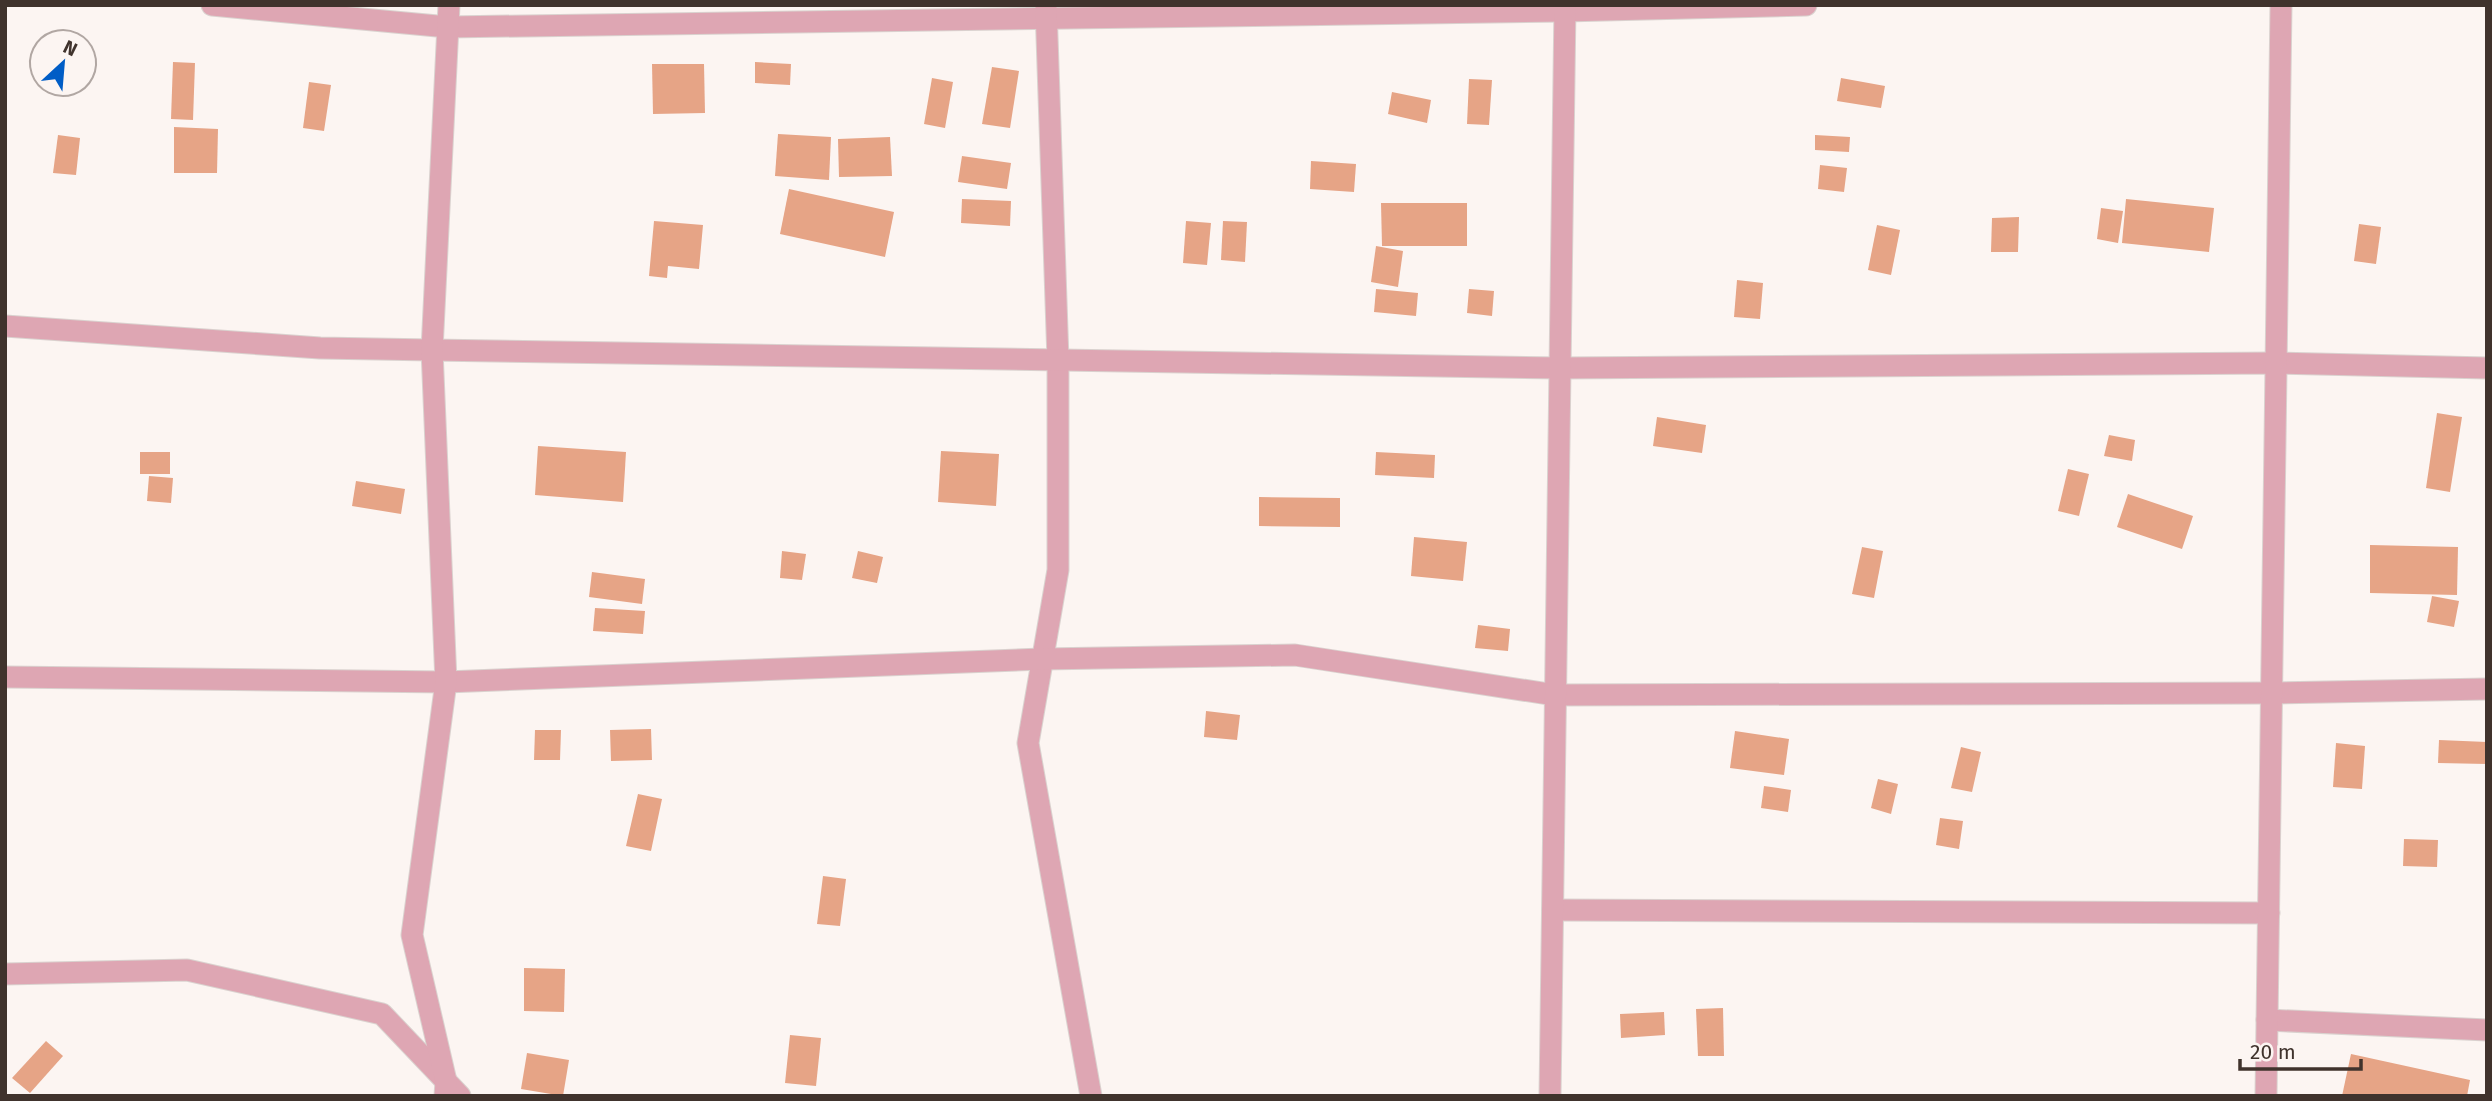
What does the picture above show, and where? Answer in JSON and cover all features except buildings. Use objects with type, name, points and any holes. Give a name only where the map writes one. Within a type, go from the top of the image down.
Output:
[{"type":"street","points":[[212,5],[448,16],[1806,5]]},
{"type":"street","points":[[2266,1096],[2281,5]]},
{"type":"street","points":[[1550,1096],[1564,8]]},
{"type":"street","points":[[1046,12],[1058,360],[1058,570],[1028,743],[1091,1096]]},
{"type":"street","points":[[448,16],[432,350],[446,682],[412,935],[450,1091]]},
{"type":"street","points":[[5,326],[320,348],[432,350],[1560,368],[2276,363],[2487,368]]},
{"type":"street","points":[[5,677],[446,682],[1042,659],[1295,655],[1555,695],[2487,690]]},
{"type":"street","points":[[1553,910],[2269,913]]},
{"type":"street","points":[[5,974],[187,970],[382,1014],[450,1091]]},
{"type":"street","points":[[2267,1020],[2487,1030]]}]
